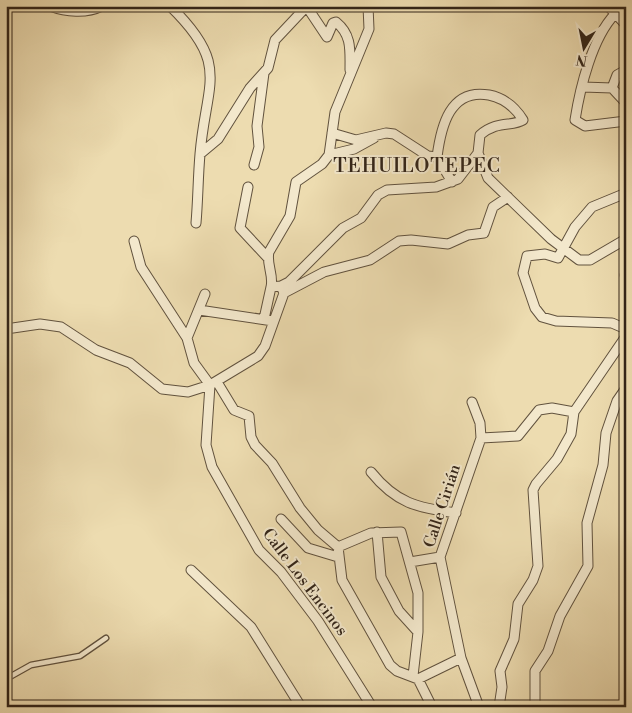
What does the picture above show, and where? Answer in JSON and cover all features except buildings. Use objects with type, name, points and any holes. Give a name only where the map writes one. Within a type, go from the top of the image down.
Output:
[{"type":"street","points":[[50,6],[64,11],[86,10],[102,6]]},
{"type":"street","points":[[170,6],[198,35],[208,58],[210,92],[200,154],[196,224]]},
{"type":"street","points":[[200,154],[218,139],[242,100],[264,73],[270,63],[275,40],[307,6],[327,37],[333,23],[336,22],[345,29],[350,44],[350,71]]},
{"type":"street","points":[[268,258],[290,216],[296,182],[322,164],[328,155],[335,112],[350,71],[369,29],[368,6]]},
{"type":"street","points":[[608,6],[626,25]]},
{"type":"street","points":[[615,14],[603,28],[583,87],[575,120],[578,124],[596,125],[626,121]]},
{"type":"street","points":[[612,88],[617,75],[626,70]]},
{"type":"street","points":[[254,165],[259,146],[257,126],[264,73]]},
{"type":"street","points":[[583,87],[612,88],[626,103]]},
{"type":"street","points":[[452,182],[437,157],[440,134],[445,121],[464,96],[477,93],[497,97],[509,103],[523,121],[504,123],[487,129],[480,135],[478,153],[488,178],[562,248],[585,261],[626,239]]},
{"type":"street","points":[[332,132],[356,140],[386,133],[394,134],[428,156],[437,157]]},
{"type":"street","points":[[328,155],[354,149],[366,144],[378,135]]},
{"type":"street","points":[[269,320],[283,290],[289,282],[343,228],[361,218],[378,195],[387,190],[430,187],[452,182],[458,179],[478,153]]},
{"type":"street","points":[[6,329],[52,324],[61,327],[96,350],[130,363],[162,389],[188,392],[213,384],[258,356],[265,346],[272,282],[268,258],[240,228],[248,187]]},
{"type":"street","points":[[626,193],[592,208],[575,227],[556,259],[545,254],[529,255],[523,268],[535,308],[542,317],[556,321],[612,323],[626,329]]},
{"type":"street","points":[[271,288],[283,290],[324,272],[370,260],[400,241],[411,240],[448,244],[468,235],[484,233],[493,207],[508,197]]},
{"type":"street","points":[[134,241],[141,266],[187,338],[194,363],[234,410],[249,416],[251,437],[255,445],[272,463],[300,508],[318,530],[338,546]]},
{"type":"street","points":[[187,338],[205,294]]},
{"type":"street","points":[[198,310],[269,320]]},
{"type":"street","points":[[499,707],[502,687],[500,671],[514,639],[518,604],[533,580],[538,566],[533,490],[557,459],[570,434],[574,412],[626,336]]},
{"type":"street","name":"Calle Los Encinos","points":[[213,384],[206,445],[212,467],[259,550],[281,572],[318,621],[372,707]]},
{"type":"street","points":[[535,707],[535,671],[548,651],[560,616],[588,566],[587,523],[603,465],[606,433],[617,401],[626,388]]},
{"type":"street","name":"Calle Cirián","points":[[472,402],[480,423],[481,438],[440,557],[461,658],[479,707]]},
{"type":"street","points":[[481,438],[518,436],[539,410],[552,408],[574,412]]},
{"type":"street","points":[[371,472],[391,494],[410,504],[456,513]]},
{"type":"street","points":[[282,519],[308,548],[338,557]]},
{"type":"street","points":[[338,546],[364,535],[377,532],[401,532],[418,593],[416,678],[432,707]]},
{"type":"street","points":[[377,532],[381,577],[399,611],[418,632]]},
{"type":"street","points":[[338,546],[342,580],[390,665],[398,671],[416,678],[461,658]]},
{"type":"street","points":[[410,562],[440,557]]},
{"type":"street","points":[[191,570],[251,627],[301,707]]},
{"type":"lane","points":[[6,679],[31,665],[80,656],[106,638]]},
{"type":"district","name":"TEHUILOTEPEC","points":[[417,166]]}]
